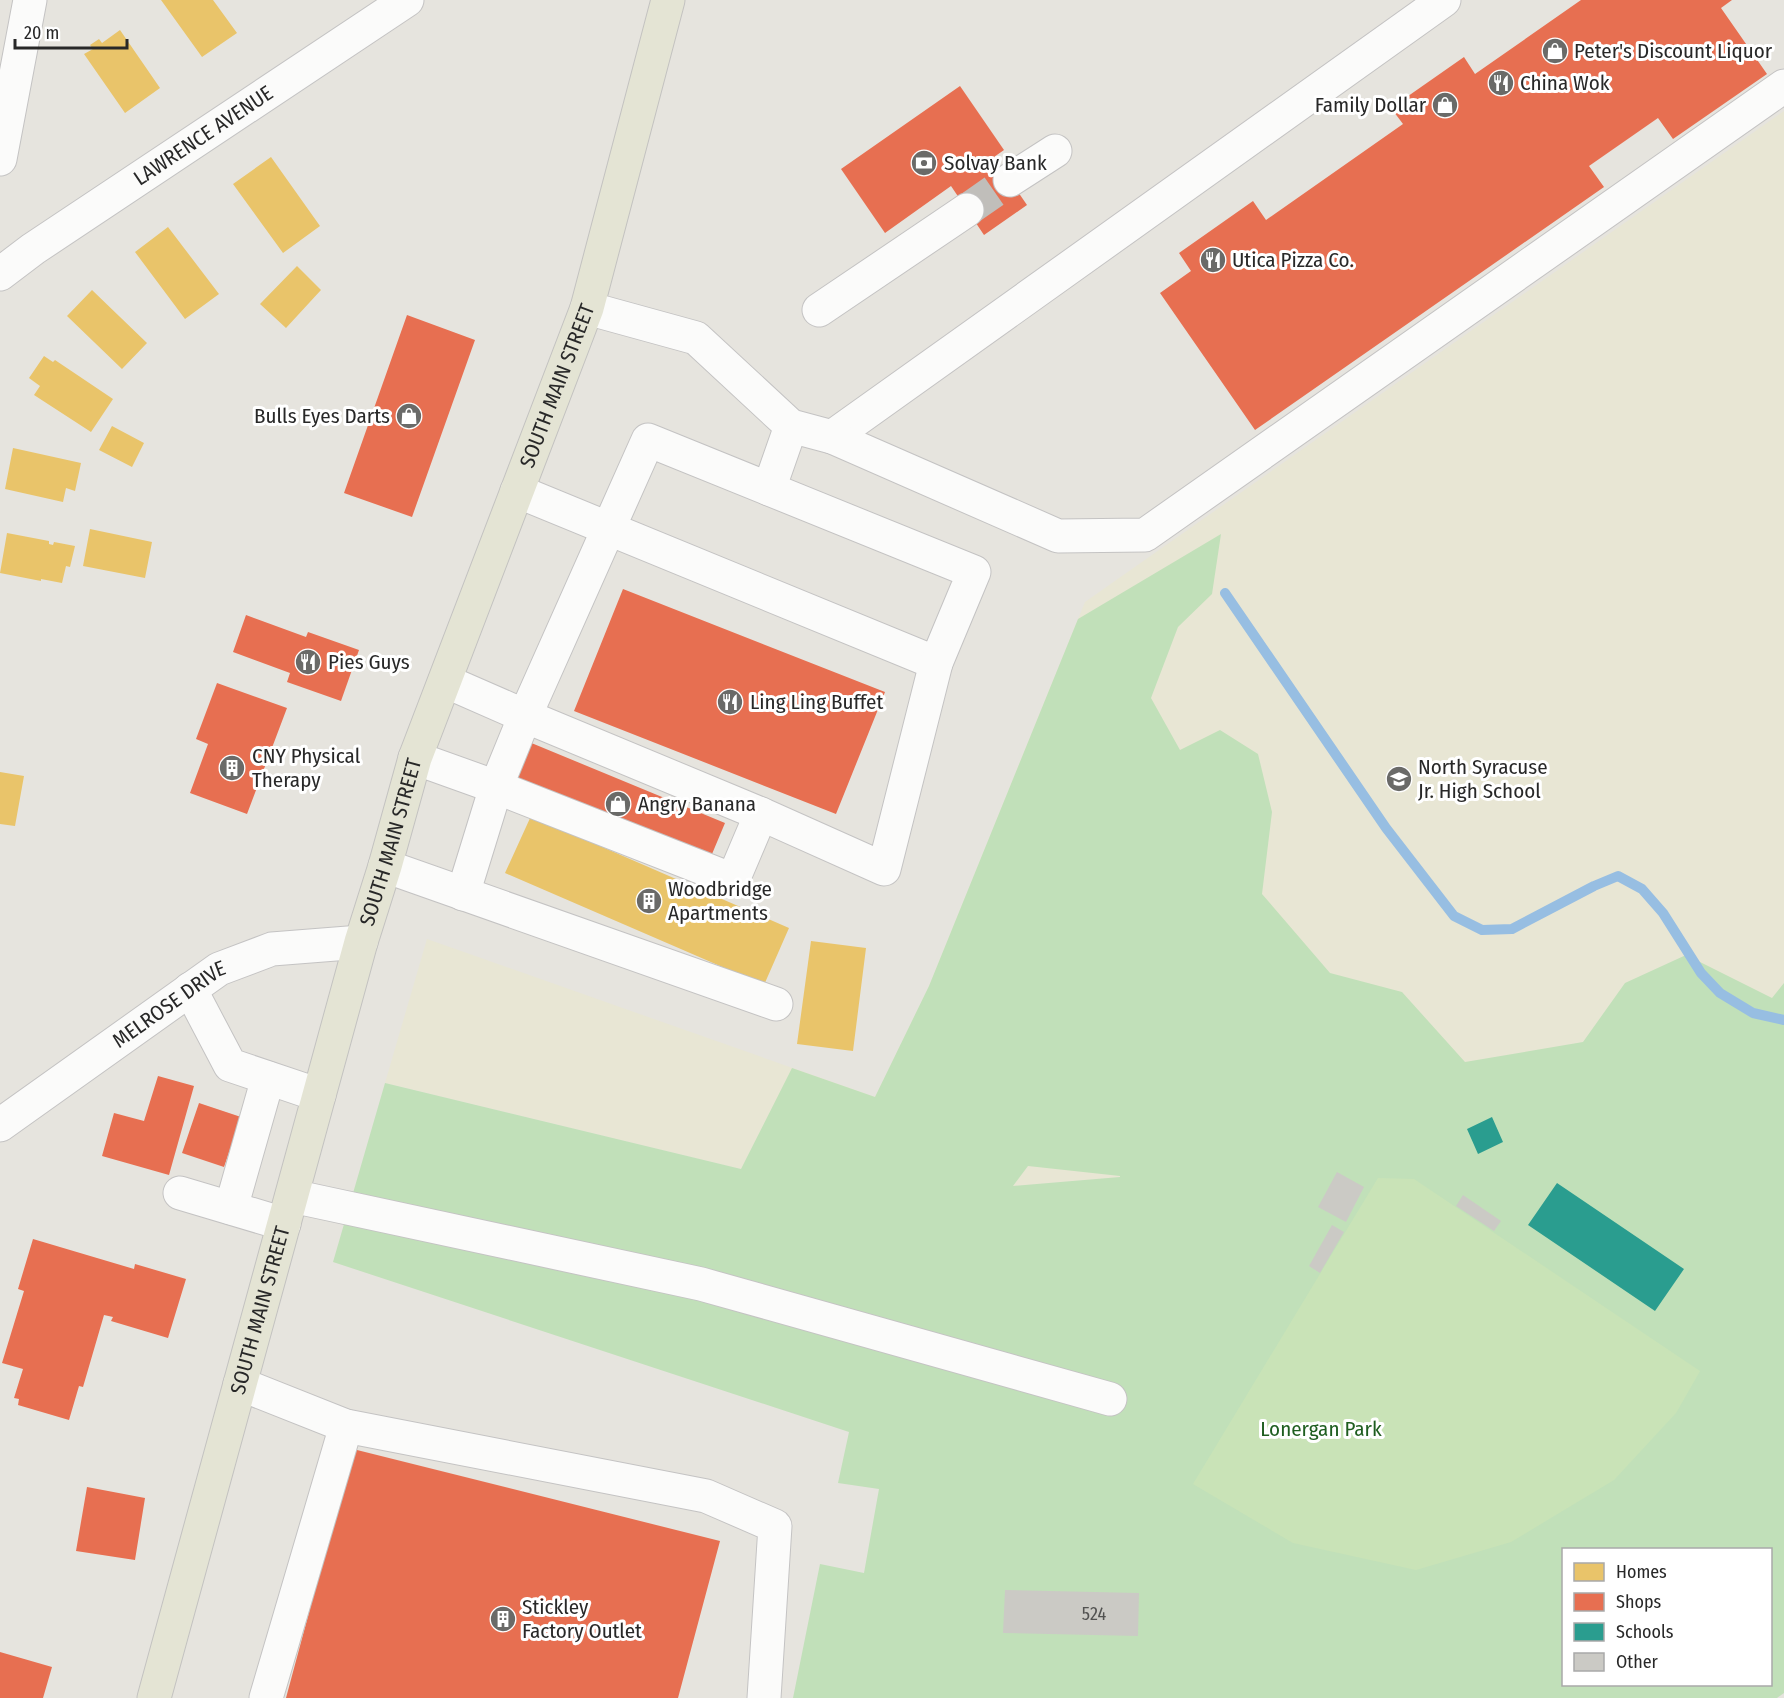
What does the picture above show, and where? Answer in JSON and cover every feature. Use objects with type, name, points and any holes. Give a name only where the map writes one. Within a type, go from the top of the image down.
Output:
[{"type":"main road","name":"SOUTH MAIN STREET","points":[[154,1698],[319,1095],[415,758],[586,308],[668,0]]},
{"type":"street","points":[[0,159],[30,0]]},
{"type":"street","name":"LAWRENCE AVENUE","points":[[0,274],[33,249],[407,0]]},
{"type":"street","points":[[832,437],[1444,0]]},
{"type":"street","points":[[586,308],[696,338],[791,426],[832,437],[1058,536],[1145,535],[1784,86]]},
{"type":"street","points":[[1010,180],[1055,151]]},
{"type":"street","points":[[819,310],[967,210]]},
{"type":"street","points":[[769,489],[791,426]]},
{"type":"street","points":[[445,681],[525,716],[761,814],[884,869],[936,663],[974,572],[648,440],[525,716],[496,787],[463,894]]},
{"type":"street","points":[[517,491],[936,663]]},
{"type":"street","points":[[415,758],[496,787],[733,880],[761,814]]},
{"type":"street","points":[[385,866],[776,1004]]},
{"type":"street","name":"MELROSE DRIVE","points":[[0,1125],[219,969],[272,949],[362,942]]},
{"type":"street","points":[[190,990],[230,1065],[319,1095]]},
{"type":"street","points":[[231,1208],[268,1078]]},
{"type":"street","points":[[180,1193],[231,1208],[288,1210],[701,1284],[1110,1400]]},
{"type":"street","points":[[240,1384],[346,1426],[706,1496],[775,1526],[764,1698]]},
{"type":"street","points":[[266,1698],[346,1426]]},
{"type":"shaded area","name":"North Syracuse Jr. High School","points":[[1784,111],[1784,1444],[1277,1164],[908,1195],[840,1193],[385,1083],[427,939],[875,1097],[929,986],[1085,602]]},
{"type":"green space","name":"Lonergan Park","points":[[1221,534],[1212,594],[1178,627],[1151,698],[1180,750],[1220,730],[1258,754],[1272,812],[1262,894],[1330,973],[1402,992],[1465,1062],[1583,1042],[1625,983],[1686,955],[1772,998],[1784,983],[1784,1693],[1777,1698],[793,1698],[820,1564],[864,1573],[879,1489],[838,1483],[849,1432],[333,1262],[385,1083],[741,1169],[792,1068],[875,1097],[929,986],[1078,619]],"holes":[[[1028,1166],[1120,1177],[1013,1186]]]},
{"type":"green space","points":[[1378,1178],[1414,1179],[1700,1371],[1676,1413],[1614,1480],[1511,1542],[1416,1570],[1293,1543],[1193,1484]]},
{"type":"building: Homes","points":[[161,0],[213,0],[237,33],[202,57]]},
{"type":"building: Homes","points":[[120,30],[160,88],[125,113],[84,54],[93,49],[90,45],[99,39],[102,43]]},
{"type":"building: Homes","points":[[271,157],[320,226],[283,253],[233,184]]},
{"type":"building: Homes","points":[[168,227],[219,294],[185,319],[135,252]]},
{"type":"building: Homes","points":[[297,266],[321,290],[286,328],[260,304]]},
{"type":"building: Homes","points":[[92,290],[147,343],[122,369],[67,316]]},
{"type":"building: Homes","points":[[44,356],[53,362],[55,360],[113,399],[91,432],[34,395],[40,386],[29,378]]},
{"type":"building: Homes","points":[[112,426],[144,443],[132,467],[99,450]]},
{"type":"building: Homes","points":[[13,448],[81,463],[75,491],[66,488],[63,502],[5,489]]},
{"type":"building: Homes","points":[[90,529],[152,542],[145,578],[83,566]]},
{"type":"building: Homes","points":[[7,533],[49,541],[49,544],[53,545],[54,542],[75,546],[70,567],[66,566],[62,583],[0,573]]},
{"type":"building: Homes","points":[[0,772],[24,776],[15,826],[0,824]]},
{"type":"building: Homes","name":"Woodbridge Apartments","points":[[531,816],[789,928],[764,985],[505,873]]},
{"type":"building: Homes","points":[[811,941],[866,948],[853,1051],[797,1044]]},
{"type":"building: Shops","points":[[1581,0],[1732,0],[1721,8],[1767,74],[1673,139],[1658,118],[1589,166],[1604,187],[1255,430],[1160,293],[1191,271],[1179,253],[1253,201],[1266,220],[1403,124],[1391,108],[1464,57],[1475,74]]},
{"type":"building: Shops","name":"Solvay Bank","points":[[960,86],[1004,150],[994,157],[1027,205],[984,235],[951,186],[885,233],[841,169]]},
{"type":"building: Shops","name":"Bulls Eyes Darts","points":[[407,315],[475,340],[412,517],[344,493]]},
{"type":"building: Shops","name":"Ling Ling Buffet","points":[[623,589],[885,692],[836,814],[574,711]]},
{"type":"building: Shops","name":"Pies Guys","points":[[246,615],[306,637],[308,632],[359,650],[341,701],[287,682],[290,673],[233,652]]},
{"type":"building: Shops","name":"CNY Physical Therapy","points":[[217,683],[287,708],[247,814],[190,793],[208,744],[196,739]]},
{"type":"building: Shops","name":"Angry Banana","points":[[529,742],[725,823],[707,866],[511,785]]},
{"type":"building: Shops","points":[[158,1076],[194,1086],[169,1175],[102,1156],[114,1113],[144,1121]]},
{"type":"building: Shops","points":[[199,1103],[241,1117],[224,1167],[182,1153]]},
{"type":"building: Shops","points":[[33,1239],[134,1269],[135,1264],[186,1279],[168,1338],[111,1321],[113,1317],[104,1315],[83,1387],[79,1386],[69,1420],[18,1405],[19,1399],[14,1398],[23,1369],[2,1363],[24,1291],[18,1289]]},
{"type":"building: Shops","name":"Stickley Factory Outlet","points":[[353,1449],[720,1541],[678,1698],[286,1698]]},
{"type":"building: Shops","points":[[87,1487],[145,1498],[135,1560],[76,1551]]},
{"type":"building: Shops","points":[[0,1652],[52,1667],[43,1698],[0,1698]]},
{"type":"building: Schools","points":[[1492,1117],[1503,1142],[1478,1154],[1467,1129]]},
{"type":"building: Schools","points":[[1557,1183],[1684,1269],[1655,1311],[1528,1225]]},
{"type":"building: Other","points":[[1337,1172],[1364,1187],[1346,1222],[1318,1207]]},
{"type":"building: Other","points":[[1463,1195],[1501,1221],[1494,1231],[1456,1206]]},
{"type":"building: Other","points":[[1332,1225],[1344,1232],[1320,1273],[1309,1266]]},
{"type":"building: Other","points":[[1005,1590],[1139,1593],[1138,1636],[1003,1633]]},
{"type":"waterway","points":[[1225,593],[1386,828],[1454,916],[1482,930],[1512,929],[1618,876],[1642,889],[1663,913],[1701,973],[1720,993],[1753,1013],[1784,1020]]},
{"type":"tunnel","points":[[967,210],[1010,180]]},
{"type":"place","name":"Peter's Discount Liquor","points":[[1555,51]]},
{"type":"place","name":"China Wok","points":[[1501,83]]},
{"type":"place","name":"Family Dollar","points":[[1445,105]]},
{"type":"place","name":"Solvay Bank","points":[[924,163]]},
{"type":"place","name":"Utica Pizza Co.","points":[[1213,260]]},
{"type":"place","name":"Bulls Eyes Darts","points":[[409,416]]},
{"type":"place","name":"Pies Guys","points":[[308,662]]},
{"type":"place","name":"Ling Ling Buffet","points":[[730,702]]},
{"type":"place","name":"CNY Physical Therapy","points":[[232,768]]},
{"type":"place","name":"North Syracuse Jr. High School","points":[[1399,779]]},
{"type":"place","name":"Angry Banana","points":[[618,804]]},
{"type":"place","name":"Woodbridge Apartments","points":[[649,901]]},
{"type":"place","name":"Stickley Factory Outlet","points":[[503,1619]]}]
